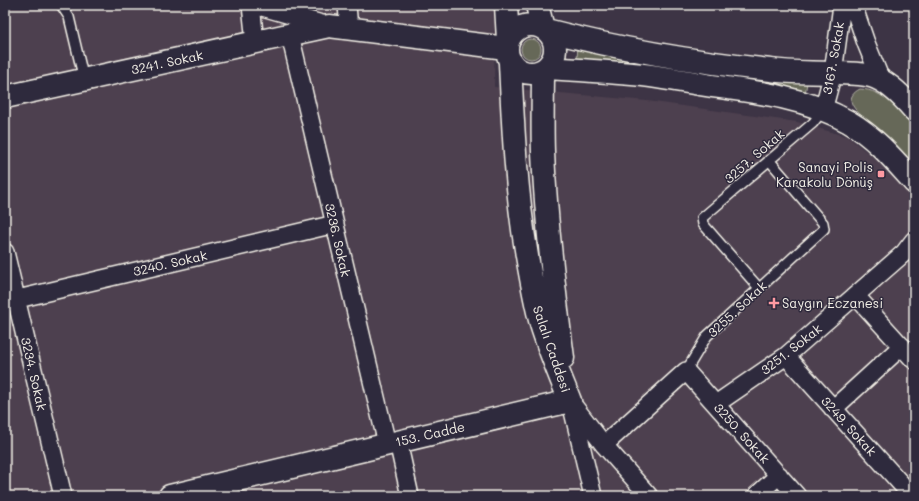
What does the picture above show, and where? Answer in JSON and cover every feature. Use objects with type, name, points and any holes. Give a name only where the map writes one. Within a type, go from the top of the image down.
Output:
[{"type":"street","points":[[251,5],[255,42]]},
{"type":"street","points":[[255,5],[339,27],[347,5]]},
{"type":"street","name":"Salalı Caddesi","points":[[506,5],[518,191],[532,285],[541,324],[553,361],[570,401]]},
{"type":"street","points":[[537,5],[545,29],[550,33],[554,40],[555,48],[554,56],[544,69]]},
{"type":"street","name":"3167. Sokak","points":[[823,110],[833,73],[842,5]]},
{"type":"street","name":"3167. Sokak","points":[[853,5],[881,80]]},
{"type":"street","points":[[914,110],[881,80],[863,74],[790,72],[728,65],[641,52],[545,29],[535,25],[527,24],[512,32],[508,50],[516,68],[523,72],[530,73],[544,69],[644,76],[751,91],[782,97],[823,110],[850,123],[863,132],[914,182]]},
{"type":"street","name":"3241. Sokak","points":[[5,98],[255,42],[339,27],[508,50]]},
{"type":"street","name":"3236. Sokak","points":[[290,35],[335,224],[392,443],[410,496]]},
{"type":"street","name":"Salalı Caddesi","points":[[544,69],[543,151],[546,195],[560,333],[570,401]]},
{"type":"street","name":"3240. Sokak","points":[[11,301],[335,224]]},
{"type":"street","name":"3251. Sokak","points":[[716,404],[786,356],[904,253],[914,240]]},
{"type":"street","name":"3234. Sokak","points":[[5,252],[11,301],[63,496]]},
{"type":"street","points":[[856,296],[914,360]]},
{"type":"street","points":[[833,409],[902,346]]},
{"type":"street","name":"3249. Sokak","points":[[786,356],[912,496]]},
{"type":"street","name":"3250. Sokak","points":[[686,371],[797,496]]},
{"type":"street","name":"3255. Sokak","points":[[604,445],[686,371]]},
{"type":"street","points":[[570,401],[604,445],[649,496]]},
{"type":"street","points":[[570,401],[593,496]]},
{"type":"street","name":"153. Cadde","points":[[170,496],[229,489],[392,443],[570,401]]},
{"type":"street","points":[[756,496],[779,475]]},
{"type":"lane","points":[[60,5],[69,17],[84,80]]},
{"type":"lane","name":"3257. Sokak","points":[[759,288],[703,224],[702,220],[704,216],[812,123],[823,110]]},
{"type":"lane","name":"3255. Sokak","points":[[686,371],[707,336],[823,230],[823,223],[769,160]]},
{"type":"shaded area","points":[[5,5],[495,5],[494,87],[647,101],[797,122],[848,137],[873,157],[914,197],[914,496],[5,496]]},
{"type":"green space","points":[[527,39],[535,39],[541,45],[541,53],[535,59],[527,59],[521,53],[521,45]]},
{"type":"green space","points":[[578,46],[807,83],[805,94],[575,64]]},
{"type":"green space","points":[[860,89],[869,90],[883,97],[890,102],[914,127],[914,167],[886,137],[859,114],[854,107],[851,99],[854,93]]},
{"type":"place","name":"Sanayi Polis Karakolu Dönüş","points":[[881,174]]},
{"type":"place","name":"Saygın Eczanesi","points":[[774,303]]}]
